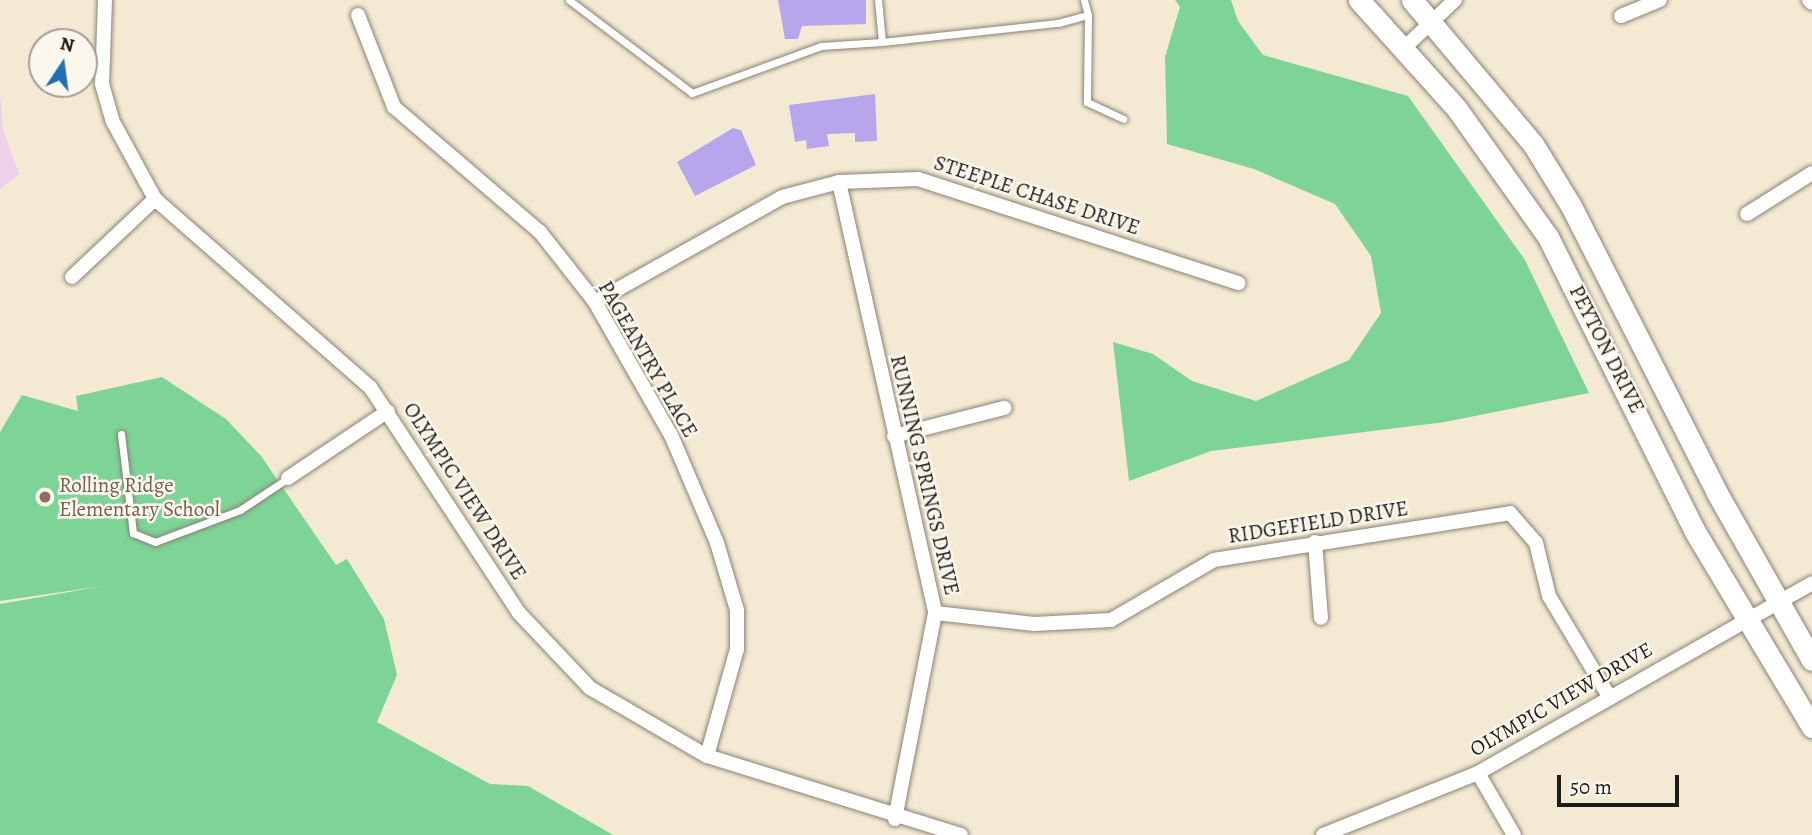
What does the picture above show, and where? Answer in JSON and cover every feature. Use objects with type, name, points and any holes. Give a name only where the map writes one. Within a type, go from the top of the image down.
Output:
[{"type":"main road","name":"PEYTON DRIVE","points":[[1359,0],[1457,109],[1548,236],[1743,620],[1812,727]]},
{"type":"main road","name":"PEYTON DRIVE","points":[[1412,0],[1533,144],[1571,206],[1776,602],[1812,660]]},
{"type":"street","name":"OLYMPIC VIEW DRIVE","points":[[105,0],[102,84],[112,120],[155,198],[338,355],[388,411],[519,613],[590,688],[707,756],[895,819],[961,835]]},
{"type":"street","points":[[1404,48],[1455,0]]},
{"type":"street","points":[[1621,16],[1660,0]]},
{"type":"street","name":"PAGEANTRY PLACE","points":[[358,15],[394,107],[540,232],[595,302],[671,435],[717,543],[737,610],[737,649],[707,756]]},
{"type":"street","points":[[1746,214],[1812,173]]},
{"type":"street","name":"STEEPLE CHASE DRIVE","points":[[595,302],[782,197],[839,182],[931,182],[1239,283]]},
{"type":"street","name":"RUNNING SPRINGS DRIVE","points":[[839,182],[935,613],[895,819]]},
{"type":"street","points":[[72,277],[155,198]]},
{"type":"street","points":[[894,436],[1004,408]]},
{"type":"street","points":[[288,478],[388,411]]},
{"type":"street","name":"RIDGEFIELD DRIVE","points":[[935,613],[1034,624],[1111,620],[1214,560],[1510,513],[1536,543],[1549,596],[1610,698]]},
{"type":"street","points":[[1315,542],[1321,618]]},
{"type":"street","name":"OLYMPIC VIEW DRIVE","points":[[1323,835],[1478,773],[1812,583]]},
{"type":"street","points":[[1478,773],[1514,835]]},
{"type":"lane","points":[[569,0],[692,93],[821,46],[882,42],[1088,15]]},
{"type":"lane","points":[[878,0],[882,42]]},
{"type":"lane","points":[[1084,0],[1088,15],[1087,102],[1123,120]]},
{"type":"lane","points":[[121,434],[133,533],[155,542],[240,510],[288,478]]},
{"type":"shaded area","points":[[0,95],[3,130],[19,174],[0,189]]},
{"type":"green space","points":[[1175,0],[1231,0],[1238,21],[1263,55],[1408,96],[1525,260],[1589,393],[1445,422],[1211,451],[1129,481],[1113,342],[1153,354],[1192,381],[1256,401],[1349,360],[1381,313],[1371,256],[1335,204],[1254,169],[1167,144],[1165,57],[1180,7]]},
{"type":"green space","points":[[162,377],[226,419],[261,456],[336,565],[347,559],[384,619],[397,675],[377,722],[490,784],[528,786],[613,835],[0,835],[0,604],[103,586],[0,601],[0,432],[22,395],[78,411],[76,396]]},
{"type":"building","points":[[778,0],[866,0],[866,24],[802,26],[798,39],[785,39]]},
{"type":"building","points":[[875,94],[877,141],[855,142],[855,133],[827,134],[829,146],[807,149],[806,140],[795,142],[789,105]]},
{"type":"building","points":[[733,128],[741,130],[756,165],[695,196],[677,162]]},
{"type":"place","name":"Rolling Ridge Elementary School","points":[[45,497]]}]
